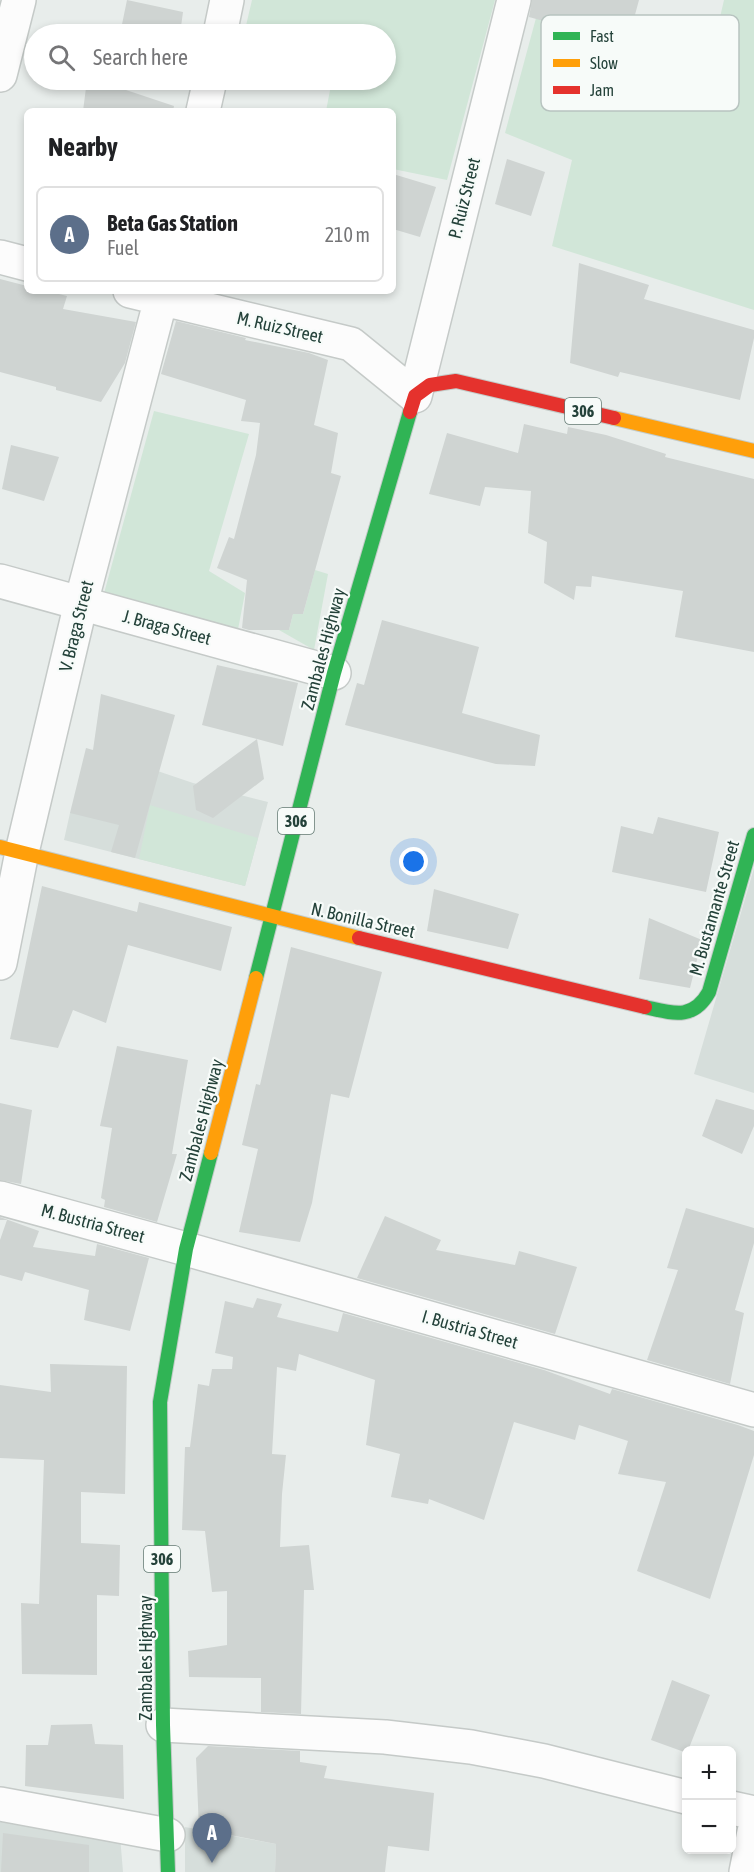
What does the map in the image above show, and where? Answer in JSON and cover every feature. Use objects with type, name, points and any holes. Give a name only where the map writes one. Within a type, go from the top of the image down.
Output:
[{"type":"main road","name":"306","points":[[415,396],[430,385],[456,381],[754,451]]},
{"type":"main road","name":"Zambales Highway","points":[[168,1872],[163,1725],[160,1402],[186,1249],[334,673],[415,396]]},
{"type":"main road","name":"M. Bustamante Street","points":[[709,992],[754,835]]},
{"type":"main road","name":"N. Bonilla Street","points":[[11,849],[272,917],[669,1012],[686,1013],[697,1010],[709,992]]},
{"type":"street","points":[[0,75],[19,0]]},
{"type":"street","points":[[222,24],[227,0]]},
{"type":"street","name":"P. Ruiz Street","points":[[415,396],[514,0]]},
{"type":"street","points":[[204,108],[208,90]]},
{"type":"street","points":[[0,257],[24,263]]},
{"type":"street","name":"M. Ruiz Street","points":[[162,295],[351,344],[415,396]]},
{"type":"street","name":"V. Braga Street","points":[[0,963],[11,849],[81,603],[162,295]]},
{"type":"street","name":"J. Braga Street","points":[[0,581],[334,673]]},
{"type":"street","name":"M. Bustria Street","points":[[0,1198],[186,1249]]},
{"type":"street","name":"I. Bustria Street","points":[[186,1249],[754,1410]]},
{"type":"street","points":[[163,1725],[385,1737],[471,1747],[544,1761],[682,1796]]},
{"type":"street","points":[[0,1804],[168,1835]]},
{"type":"street","points":[[736,1809],[754,1813]]},
{"type":"street","points":[[746,1872],[754,1832]]},
{"type":"shaded area","points":[[125,760],[193,783],[268,802],[245,886],[64,840],[70,813]]},
{"type":"shaded area","points":[[754,868],[754,1093],[694,1074]]},
{"type":"shaded area","points":[[0,1815],[120,1836],[123,1872],[0,1872]]},
{"type":"shaded area","points":[[185,1827],[276,1844],[275,1872],[185,1872]]},
{"type":"green space","points":[[252,0],[495,0],[447,180],[396,170],[396,108],[327,108],[330,90],[396,90],[396,24],[246,24]]},
{"type":"green space","points":[[724,0],[754,0],[754,310],[552,246],[572,160],[505,133],[536,18],[541,19],[541,111],[739,111],[739,15],[721,15]]},
{"type":"green space","points":[[154,411],[249,434],[209,571],[245,593],[235,645],[100,608]]},
{"type":"green space","points":[[315,570],[328,574],[314,650],[279,630],[289,630],[293,614],[303,614]]},
{"type":"green space","points":[[150,805],[258,838],[245,886],[139,859]]},
{"type":"building","points":[[127,0],[183,12],[181,24],[122,24]]},
{"type":"building","points":[[532,0],[639,0],[635,15],[541,15],[541,20],[529,17]]},
{"type":"building","points":[[86,90],[126,90],[174,106],[174,108],[83,108]]},
{"type":"building","points":[[507,159],[545,172],[531,216],[495,204]]},
{"type":"building","points":[[396,175],[436,187],[420,237],[396,230]]},
{"type":"building","points":[[579,263],[649,285],[644,299],[754,330],[740,400],[620,372],[618,377],[570,363]]},
{"type":"building","points":[[0,279],[24,285],[24,294],[67,296],[63,309],[136,322],[125,363],[101,402],[0,372]]},
{"type":"building","points":[[176,321],[246,338],[245,340],[309,353],[328,360],[314,425],[338,433],[331,473],[341,476],[303,614],[293,614],[289,630],[242,628],[247,580],[217,568],[229,537],[234,539],[256,455],[260,423],[241,421],[246,400],[161,374]]},
{"type":"building","points":[[524,424],[567,434],[568,427],[606,435],[666,454],[665,457],[754,479],[754,652],[675,637],[683,591],[592,576],[591,587],[576,586],[574,600],[544,583],[547,542],[528,533],[531,491],[485,487],[480,506],[429,494],[447,433],[518,453]]},
{"type":"building","points":[[11,445],[59,457],[44,501],[2,489]]},
{"type":"building","points":[[382,620],[479,647],[462,713],[540,735],[535,766],[496,764],[345,725],[357,683],[364,685]]},
{"type":"building","points":[[217,665],[298,683],[283,746],[202,725]]},
{"type":"building","points":[[101,694],[175,715],[135,858],[111,852],[119,825],[70,813],[86,748],[93,750]]},
{"type":"building","points":[[257,739],[264,779],[213,818],[196,810],[193,786]]},
{"type":"building","points":[[658,817],[719,832],[706,892],[612,872],[621,826],[653,834]]},
{"type":"building","points":[[42,886],[137,912],[139,902],[232,927],[221,971],[128,945],[106,1023],[73,1010],[58,1048],[10,1039]]},
{"type":"building","points":[[434,889],[519,914],[508,949],[427,931]]},
{"type":"building","points":[[649,918],[702,940],[690,988],[639,979]]},
{"type":"building","points":[[291,947],[382,972],[349,1098],[331,1094],[312,1203],[300,1242],[239,1232],[258,1149],[242,1145],[256,1084],[260,1085]]},
{"type":"building","points":[[117,1046],[188,1060],[172,1154],[177,1154],[157,1222],[104,1207],[105,1200],[101,1198],[112,1128],[100,1126]]},
{"type":"building","points":[[716,1099],[754,1110],[754,1126],[742,1154],[702,1136]]},
{"type":"building","points":[[0,1103],[32,1110],[21,1184],[0,1180]]},
{"type":"building","points":[[686,1208],[754,1228],[754,1243],[735,1310],[744,1313],[730,1384],[647,1360],[678,1270],[667,1268]]},
{"type":"building","points":[[385,1216],[441,1240],[436,1250],[515,1265],[519,1251],[577,1267],[555,1334],[357,1278]]},
{"type":"building","points":[[0,1217],[39,1231],[33,1247],[95,1256],[97,1244],[149,1258],[130,1331],[84,1320],[89,1290],[25,1272],[22,1281],[0,1275],[0,1240],[7,1220],[0,1220]]},
{"type":"building","points":[[257,1298],[282,1304],[277,1317],[338,1332],[343,1313],[544,1370],[610,1394],[612,1389],[754,1431],[754,1455],[710,1599],[637,1571],[666,1482],[618,1474],[628,1441],[579,1425],[575,1440],[514,1422],[484,1520],[429,1499],[428,1504],[391,1497],[400,1454],[366,1445],[375,1380],[299,1354],[296,1371],[277,1367],[272,1454],[286,1455],[280,1547],[309,1545],[314,1590],[304,1590],[301,1714],[261,1712],[261,1678],[189,1677],[188,1651],[227,1645],[227,1591],[212,1592],[205,1531],[182,1530],[185,1447],[190,1447],[198,1384],[209,1386],[212,1369],[232,1369],[233,1357],[215,1353],[225,1301],[253,1308]]},
{"type":"building","points":[[50,1364],[127,1366],[125,1494],[81,1492],[81,1543],[120,1545],[119,1596],[97,1595],[97,1675],[22,1674],[21,1603],[39,1604],[44,1460],[0,1458],[0,1385],[51,1392]]},
{"type":"building","points":[[672,1680],[710,1695],[690,1746],[682,1746],[682,1751],[651,1740]]},
{"type":"building","points":[[92,1724],[95,1744],[123,1745],[124,1799],[25,1786],[26,1745],[48,1745],[51,1725]]},
{"type":"building","points":[[208,1746],[300,1751],[300,1762],[327,1766],[324,1778],[434,1793],[429,1851],[388,1846],[385,1872],[275,1872],[276,1844],[199,1829],[196,1758]]},
{"type":"building","points":[[3,1833],[89,1845],[89,1872],[1,1872]]},
{"type":"traffic: fast","points":[[256,978],[334,673],[410,412]]},
{"type":"traffic: fast","points":[[645,1007],[681,1013],[696,1007],[709,992],[754,835]]},
{"type":"traffic: fast","points":[[168,1872],[163,1725],[160,1402],[186,1249],[211,1153]]},
{"type":"traffic: slow","points":[[614,418],[754,451]]},
{"type":"traffic: slow","points":[[0,847],[359,938]]},
{"type":"traffic: slow","points":[[211,1153],[256,978]]},
{"type":"traffic: jam","points":[[410,412],[415,396],[430,385],[456,381],[614,418]]},
{"type":"traffic: jam","points":[[359,938],[645,1007]]},
{"type":"place","name":"Beta Gas Station","points":[[212,1863]]}]
